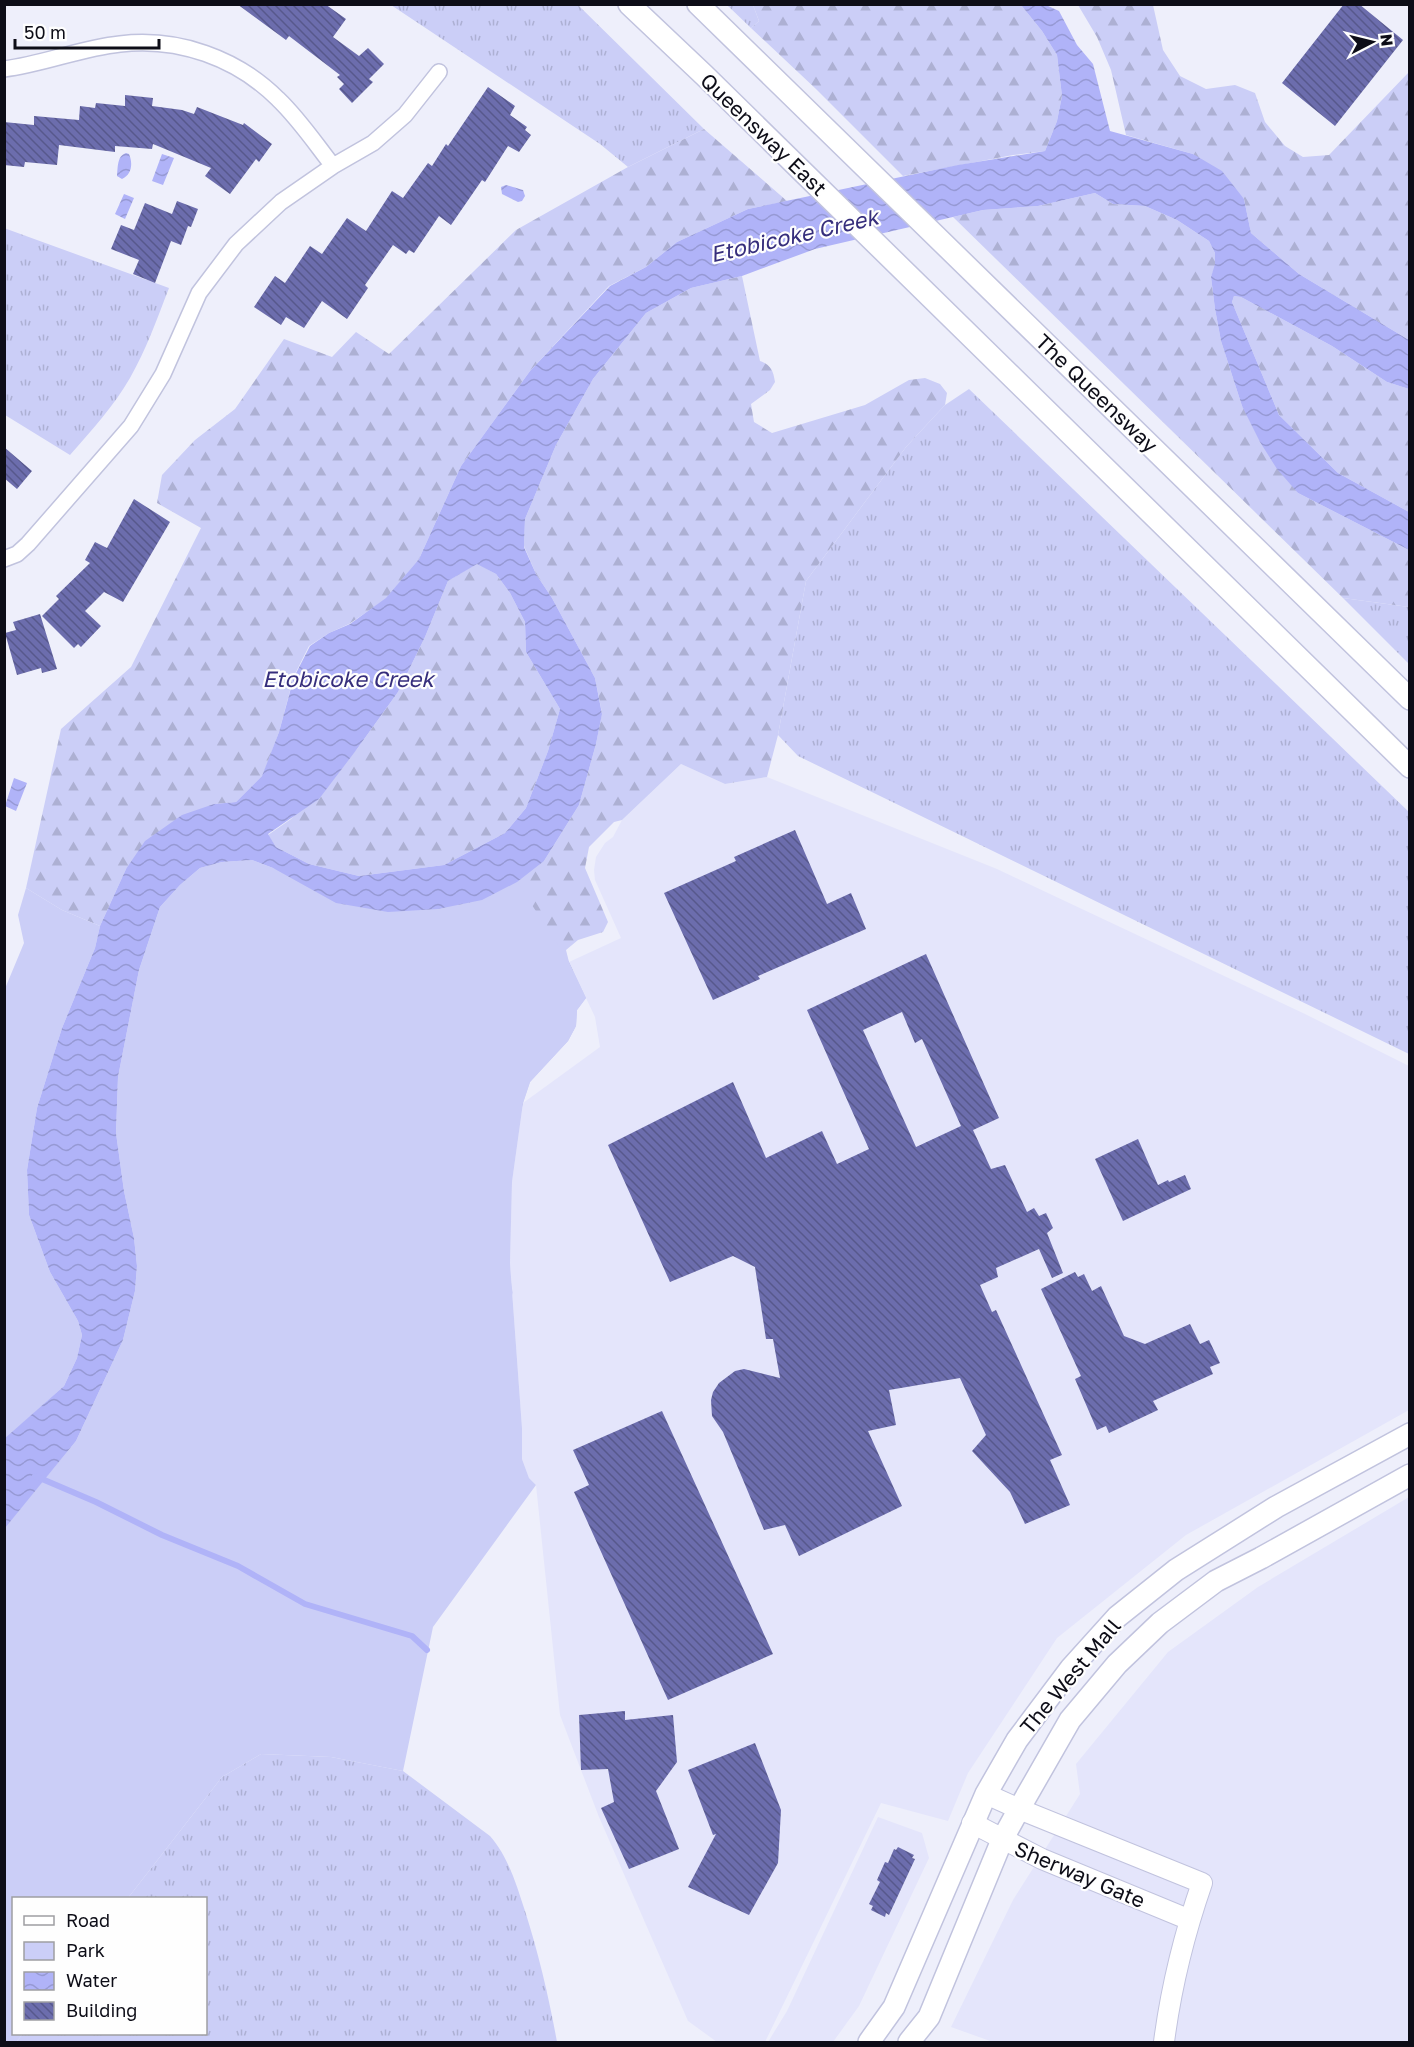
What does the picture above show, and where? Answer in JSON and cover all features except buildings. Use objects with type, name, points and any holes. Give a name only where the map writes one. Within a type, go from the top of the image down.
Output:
[{"type":"main road","name":"Queensway East","points":[[629,4],[1410,767]]},
{"type":"main road","name":"The Queensway","points":[[698,4],[1410,699]]},
{"type":"main road","name":"The West Mall","points":[[869,2043],[894,2007],[986,1794],[1017,1740],[1071,1668],[1117,1617],[1176,1570],[1276,1508],[1410,1434]]},
{"type":"main road","name":"The West Mall","points":[[909,2043],[929,2017],[1002,1840],[1019,1809],[1070,1720],[1117,1664],[1160,1623],[1216,1581],[1271,1553],[1410,1475]]},
{"type":"street","points":[[4,69],[120,44],[160,44],[199,51],[235,67],[268,90],[287,108],[333,166]]},
{"type":"street","points":[[4,559],[17,554],[28,544],[130,426],[163,374],[200,293],[219,265],[254,226],[281,202],[333,166],[373,143],[405,115],[440,72]]},
{"type":"street","name":"Sherway Gate","points":[[972,1824],[1042,1859],[1190,1920],[1202,1883],[986,1794]]},
{"type":"street","points":[[1164,2043],[1176,1970],[1190,1920]]},
{"type":"shaded area","points":[[681,764],[725,784],[767,777],[997,869],[1305,1014],[1409,1066],[1409,1410],[1186,1535],[1057,1638],[968,1773],[948,1821],[881,1803],[765,2042],[717,2042],[688,2021],[599,1817],[560,1715],[536,1485],[529,1478],[522,1459],[522,1428],[510,1263],[512,1182],[523,1103],[600,1047],[595,1017],[569,962],[621,938],[595,880],[596,857],[605,843],[613,837],[622,820]]},
{"type":"shaded area","points":[[1409,1497],[1409,2042],[993,2042],[951,2027],[1013,1900],[1080,1794],[1076,1764],[1168,1652],[1258,1587]]},
{"type":"shaded area","points":[[878,1817],[922,1833],[929,1858],[859,2006],[833,2042],[768,2042],[787,2011]]},
{"type":"green space","points":[[391,5],[578,5],[704,129],[628,167],[600,144]]},
{"type":"green space","points":[[727,5],[753,5],[759,21],[751,28]]},
{"type":"green space","points":[[753,5],[1021,5],[1042,31],[1057,55],[1062,96],[1057,121],[1045,151],[903,176],[751,28],[759,21]]},
{"type":"green space","points":[[1078,5],[1153,5],[1163,50],[1180,76],[1206,89],[1235,85],[1255,93],[1265,122],[1285,146],[1303,157],[1329,155],[1409,72],[1409,340],[1299,274],[1251,233],[1244,199],[1193,154],[1126,135],[1111,70],[1097,37]]},
{"type":"green space","points":[[704,129],[787,201],[748,209],[677,242],[646,267],[609,286],[530,371],[461,466],[419,559],[386,599],[349,624],[309,646],[294,676],[279,732],[263,775],[236,802],[214,804],[126,869],[100,926],[62,910],[26,888],[61,729],[131,667],[201,528],[157,503],[162,475],[195,440],[235,409],[284,339],[332,357],[356,332],[389,354],[516,230],[628,167]]},
{"type":"green space","points":[[1095,193],[1113,204],[1145,206],[1177,220],[1209,241],[1215,253],[1216,264],[1211,277],[1221,341],[1242,406],[1298,493],[1409,550],[1409,607],[1343,598],[953,217],[983,210],[1038,206]]},
{"type":"green space","points":[[4,228],[169,288],[130,378],[110,408],[70,455],[5,415]]},
{"type":"green space","points":[[742,276],[760,361],[771,368],[775,382],[770,390],[751,404],[754,422],[772,433],[865,405],[909,380],[925,378],[940,384],[947,393],[945,405],[906,447],[806,581],[778,735],[767,777],[725,784],[681,764],[622,820],[614,822],[589,847],[585,868],[608,922],[603,932],[578,940],[566,950],[569,962],[586,998],[577,1010],[576,1026],[568,1041],[530,1082],[523,1103],[499,1206],[513,1295],[336,903],[544,861],[579,805],[602,713],[595,678],[552,598],[536,574],[524,546],[525,519],[556,445],[593,379],[646,313],[691,288]]},
{"type":"green space","points":[[1234,296],[1241,297],[1332,346],[1387,382],[1409,389],[1409,512],[1338,473],[1279,415],[1232,302]]},
{"type":"green space","points":[[969,389],[1409,812],[1409,1054],[798,756],[778,735],[806,581],[906,447],[945,405]]},
{"type":"green space","points":[[477,563],[496,574],[510,593],[525,622],[526,652],[560,709],[548,751],[526,808],[505,833],[444,865],[359,876],[309,864],[276,847],[268,835],[291,819],[357,749],[398,692],[425,637],[448,581]]},
{"type":"green space","points":[[1343,598],[1409,607],[1409,664]]},
{"type":"green space","points":[[252,860],[273,868],[438,909],[482,900],[517,882],[569,962],[586,998],[577,1010],[576,1026],[568,1041],[530,1082],[523,1103],[512,1182],[510,1263],[522,1428],[522,1459],[529,1478],[536,1485],[433,1627],[403,1771],[331,1757],[261,1754],[222,1777],[129,1897],[12,1897],[12,2035],[22,2035],[16,2042],[4,2042],[4,1528],[76,1441],[123,1340],[135,1291],[137,1266],[116,1133],[118,1077],[139,970],[160,907],[200,868],[222,862]]},
{"type":"green space","points":[[26,888],[62,910],[100,926],[95,948],[62,1028],[37,1108],[27,1170],[29,1215],[50,1272],[78,1321],[82,1335],[77,1358],[64,1386],[5,1439],[4,991],[24,943],[18,915]]},
{"type":"green space","points":[[261,1754],[331,1757],[403,1771],[490,1836],[507,1862],[525,1911],[543,1976],[557,2042],[16,2042],[22,2035],[207,2035],[207,1897],[129,1897],[222,1777]]},
{"type":"water","name":"Etobicoke Creek","points":[[1021,5],[1046,5],[1059,11],[1077,45],[1093,64],[1110,131],[1193,154],[1222,171],[1244,199],[1251,233],[1299,274],[1409,340],[1409,389],[1387,382],[1332,346],[1241,297],[1234,296],[1232,302],[1279,415],[1338,473],[1409,512],[1409,550],[1298,493],[1277,469],[1242,406],[1221,341],[1211,277],[1215,264],[1215,253],[1209,241],[1177,220],[1145,206],[1113,204],[1095,193],[1038,206],[983,210],[815,249],[742,276],[691,288],[646,313],[593,379],[556,445],[525,519],[524,547],[536,574],[552,598],[595,678],[602,714],[579,805],[544,861],[517,882],[482,900],[438,909],[388,912],[336,903],[273,868],[252,860],[222,862],[200,868],[160,907],[139,970],[118,1077],[116,1133],[137,1266],[135,1291],[123,1340],[76,1441],[5,1528],[4,1439],[64,1386],[77,1358],[82,1335],[78,1321],[50,1272],[29,1215],[27,1170],[37,1108],[62,1028],[95,948],[100,926],[126,869],[145,841],[182,815],[214,804],[236,802],[262,776],[279,732],[294,677],[310,646],[329,633],[350,624],[386,598],[419,559],[461,466],[530,371],[610,286],[646,267],[677,242],[748,209],[958,165],[1045,151],[1057,121],[1062,96],[1057,55],[1042,31]],"holes":[[[477,564],[496,574],[510,593],[525,622],[526,652],[560,709],[548,751],[526,808],[505,833],[444,865],[359,876],[309,864],[276,847],[268,834],[319,799],[398,692],[425,637],[448,581]]]},
{"type":"water","points":[[126,153],[130,157],[131,168],[128,175],[122,179],[117,176],[119,159]]},
{"type":"water","points":[[162,154],[174,158],[163,185],[152,181]]},
{"type":"water","points":[[506,185],[523,190],[525,196],[522,201],[518,202],[502,194],[501,187]]},
{"type":"water","points":[[124,194],[134,198],[125,219],[115,214]]},
{"type":"water","points":[[14,778],[27,783],[16,811],[5,806]]},
{"type":"waterway","points":[[35,1476],[96,1502],[162,1535],[238,1566],[305,1604],[412,1636],[427,1650]]}]
